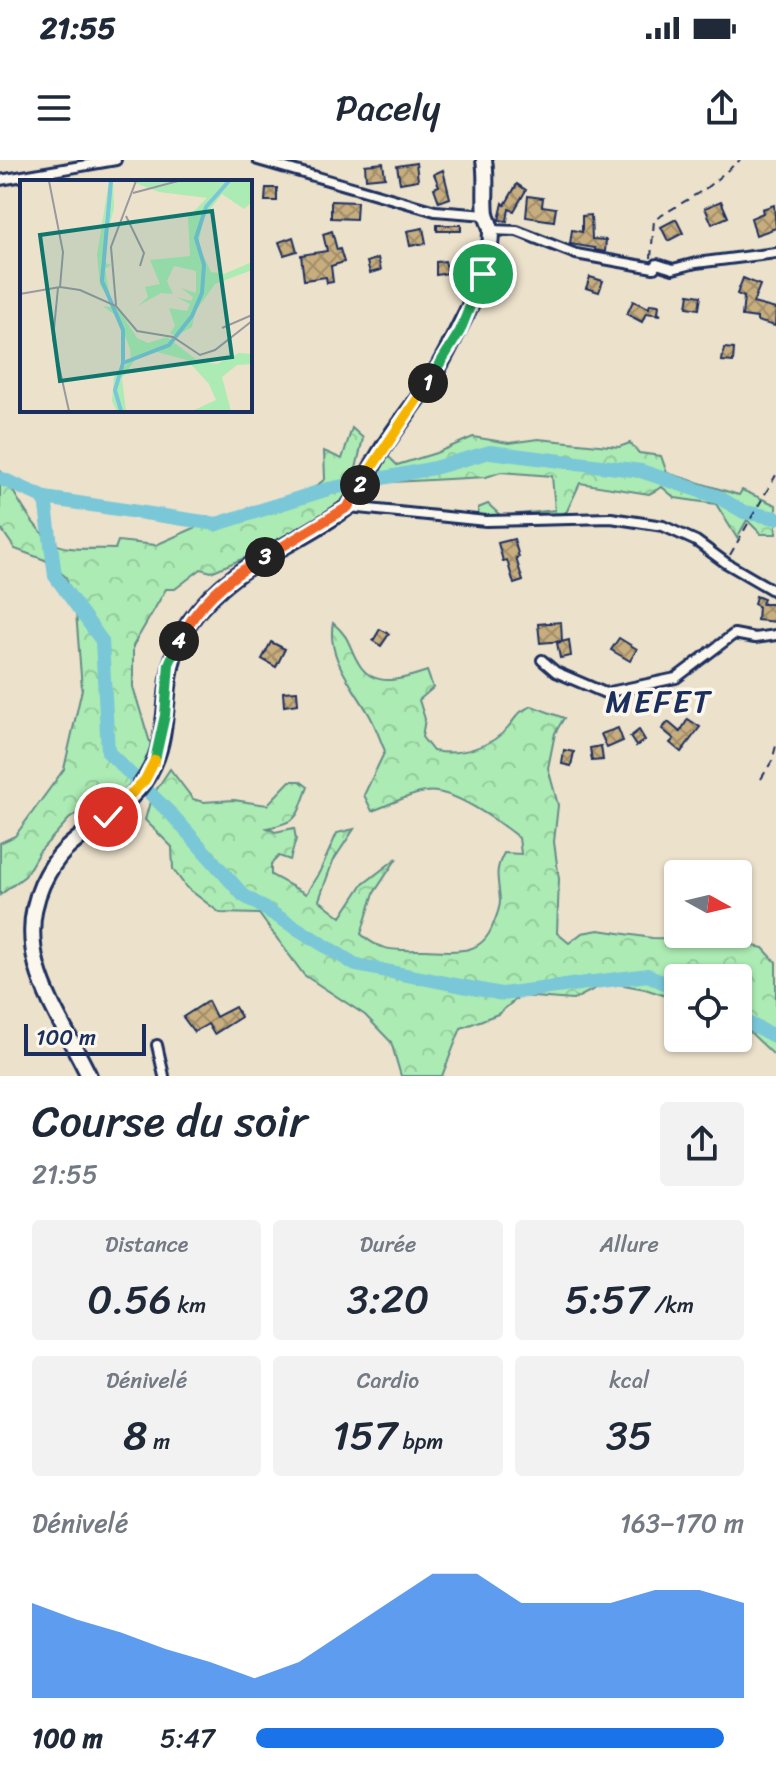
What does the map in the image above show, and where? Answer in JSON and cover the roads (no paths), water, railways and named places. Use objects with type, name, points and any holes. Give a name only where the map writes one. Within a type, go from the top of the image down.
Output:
[{"type":"main road","points":[[89,1076],[45,994],[33,955],[31,928],[44,881],[63,851],[126,801],[145,780],[162,735],[169,664],[186,626],[207,598],[243,570],[348,507],[372,464],[428,384],[460,331],[486,267],[491,230],[486,215],[488,179],[484,160]]},
{"type":"street","points":[[0,180],[116,160]]},
{"type":"street","points":[[258,160],[435,211],[486,215]]},
{"type":"street","points":[[491,230],[517,231],[576,254],[654,268],[657,264],[673,269],[776,253]]},
{"type":"street","points":[[348,507],[486,521],[633,520],[663,526],[696,541],[726,563],[776,592]]},
{"type":"street","points":[[542,660],[556,672],[605,693],[676,678],[734,634],[755,638],[776,635]]},
{"type":"street","points":[[157,1045],[164,1076]]},
{"type":"waterway","points":[[0,478],[45,498],[217,524],[328,489],[434,468],[490,452],[641,471],[718,497],[744,512],[776,518]]},
{"type":"waterway","points":[[45,498],[55,576],[102,641],[108,752],[173,816],[243,895],[356,965],[502,994],[648,975],[664,983]]},
{"type":"waterway","points":[[752,1025],[776,1037]]},
{"type":"district","name":"MEFET","points":[[659,701]]}]
